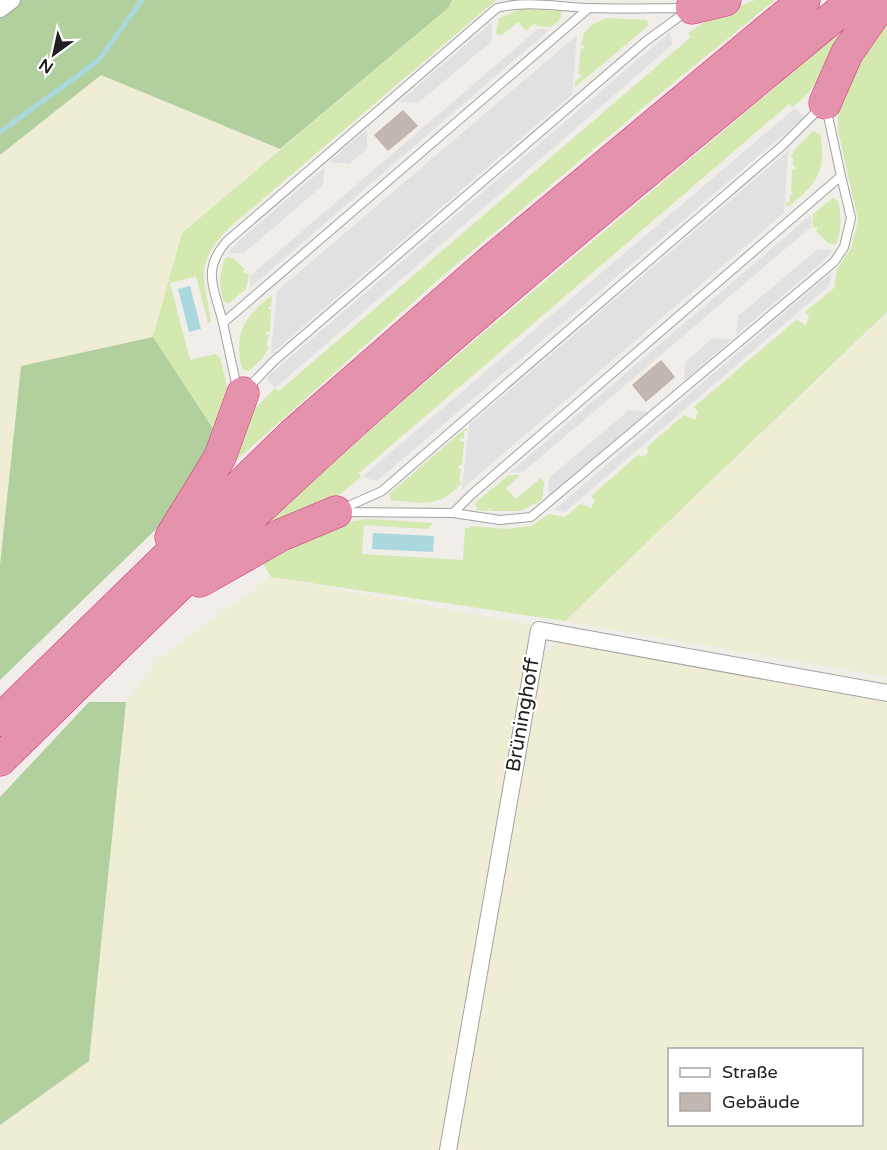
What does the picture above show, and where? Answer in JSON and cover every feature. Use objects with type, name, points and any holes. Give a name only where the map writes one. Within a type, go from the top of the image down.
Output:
[{"type":"highway","points":[[692,8],[725,0]]},
{"type":"highway","points":[[0,720],[293,434],[473,277],[804,0]]},
{"type":"highway","points":[[0,760],[225,539],[383,396],[566,238],[854,0]]},
{"type":"highway","points":[[825,103],[847,53],[884,0]]},
{"type":"highway","points":[[147,576],[220,457],[243,393]]},
{"type":"highway","points":[[151,612],[280,535],[336,512]]},
{"type":"street","points":[[0,9],[12,0]]},
{"type":"street","name":"Brüninghoff","points":[[448,1150],[539,630],[887,693]]},
{"type":"lane","points":[[526,2],[589,8],[692,8],[654,34],[618,64],[274,361],[243,393],[236,383],[210,274],[216,254],[235,234],[472,29],[497,8],[526,2]]},
{"type":"lane","points":[[223,323],[589,8]]},
{"type":"lane","points":[[336,512],[453,513],[500,520],[531,517],[834,262],[844,247],[851,218],[825,103]]},
{"type":"lane","points":[[336,512],[382,491],[782,146],[825,103]]},
{"type":"lane","points":[[453,513],[841,176]]},
{"type":"shaded area","points":[[492,22],[492,41],[418,103],[399,102]]},
{"type":"shaded area","points":[[538,29],[550,29],[250,288],[250,276]]},
{"type":"shaded area","points":[[670,32],[672,45],[275,388],[266,378]]},
{"type":"shaded area","points":[[577,35],[572,94],[271,354],[277,291]]},
{"type":"shaded area","points":[[100,75],[280,149],[182,233],[153,337],[21,366],[0,565],[0,155]]},
{"type":"shaded area","points":[[795,108],[804,117],[377,481],[362,477]]},
{"type":"shaded area","points":[[367,129],[367,149],[349,164],[329,162]]},
{"type":"shaded area","points":[[788,151],[784,213],[462,489],[469,425]]},
{"type":"shaded area","points":[[325,167],[323,185],[244,253],[227,253],[241,239]]},
{"type":"shaded area","points":[[811,215],[811,227],[522,473],[510,472]]},
{"type":"shaded area","points":[[818,249],[833,250],[736,335],[738,316]]},
{"type":"shaded area","points":[[831,273],[830,285],[565,512],[554,510]]},
{"type":"shaded area","points":[[887,315],[887,677],[565,621]]},
{"type":"shaded area","points":[[713,338],[731,340],[684,381],[685,362]]},
{"type":"shaded area","points":[[629,410],[647,412],[548,497],[549,478]]},
{"type":"shaded area","points":[[271,577],[537,626],[440,1150],[0,1150],[0,1125],[89,1061],[126,702],[158,660]]},
{"type":"shaded area","points":[[560,639],[887,697],[887,1150],[453,1150],[538,660]]},
{"type":"green space","points":[[19,0],[452,0],[448,8],[280,149],[101,75],[0,155],[0,15]]},
{"type":"green space","points":[[452,0],[496,0],[230,227],[218,240],[210,252],[204,272],[211,322],[208,323],[196,276],[170,283],[190,360],[216,354],[220,357],[228,391],[219,438],[153,337],[182,233],[448,8]]},
{"type":"green space","points":[[755,0],[775,0],[439,279],[227,469],[252,412],[275,388],[279,391],[691,37],[688,33],[710,19]]},
{"type":"green space","points":[[522,9],[561,11],[561,18],[551,27],[537,26],[535,23],[526,31],[518,22],[502,35],[496,34],[499,18]]},
{"type":"green space","points":[[887,17],[887,312],[565,621],[271,577],[261,560],[345,522],[369,519],[434,523],[427,529],[364,525],[362,554],[463,560],[465,528],[471,526],[506,529],[531,526],[549,514],[565,517],[580,504],[591,508],[595,501],[591,496],[638,455],[644,457],[648,453],[647,447],[684,415],[695,420],[698,412],[694,407],[796,320],[806,325],[809,316],[805,312],[834,288],[837,269],[851,248],[858,220],[838,130],[838,111],[843,89]]},
{"type":"green space","points":[[607,18],[647,20],[648,26],[574,88],[575,82],[582,75],[578,74],[581,48],[585,47],[581,45],[584,37],[582,36],[591,25]]},
{"type":"green space","points":[[849,25],[827,70],[804,97],[793,107],[789,104],[359,473],[361,477],[323,508],[250,537],[405,399]]},
{"type":"green space","points":[[813,131],[820,134],[822,147],[818,176],[807,191],[786,206],[786,202],[790,202],[790,195],[794,194],[791,191],[792,169],[795,169],[795,166],[793,166],[791,157],[794,150]]},
{"type":"green space","points":[[833,198],[838,201],[840,218],[836,245],[828,243],[816,231],[817,227],[814,228],[812,225],[813,214]]},
{"type":"green space","points":[[226,257],[233,258],[245,269],[243,272],[249,274],[246,289],[229,303],[223,301],[221,284],[222,268]]},
{"type":"green space","points":[[272,295],[271,307],[268,307],[271,310],[270,332],[265,334],[269,335],[266,346],[269,347],[262,359],[248,371],[242,369],[240,335],[248,318]]},
{"type":"green space","points":[[153,337],[219,438],[181,505],[0,680],[0,565],[21,366]]},
{"type":"green space","points":[[466,428],[468,431],[464,431],[464,438],[460,438],[460,441],[464,441],[462,465],[458,468],[461,469],[459,481],[462,482],[454,491],[446,497],[430,502],[391,500],[389,494]]},
{"type":"green space","points":[[509,475],[520,475],[506,488],[516,499],[541,478],[544,482],[542,500],[520,511],[491,511],[491,508],[488,511],[477,510],[475,503]]},
{"type":"green space","points":[[89,702],[126,702],[89,1061],[0,1125],[0,797]]},
{"type":"water","points":[[190,286],[201,329],[189,332],[178,289]]},
{"type":"water","points":[[373,533],[434,536],[433,552],[372,549]]},
{"type":"building","points":[[403,111],[417,126],[388,150],[375,135]]},
{"type":"building","points":[[661,361],[674,377],[646,401],[633,385]]},
{"type":"waterway","points":[[0,132],[98,61],[142,0]]}]
